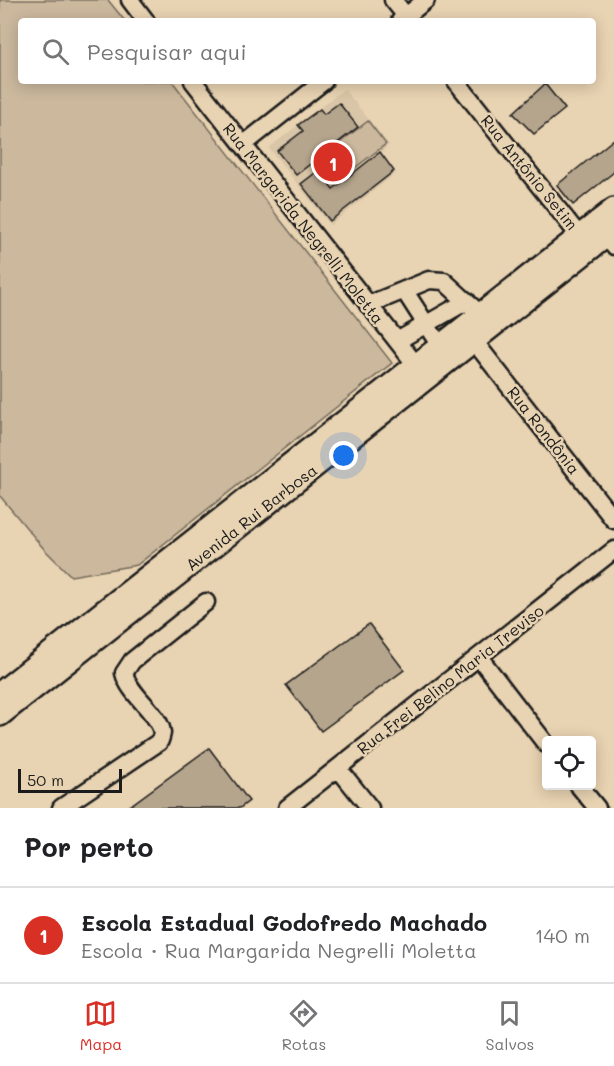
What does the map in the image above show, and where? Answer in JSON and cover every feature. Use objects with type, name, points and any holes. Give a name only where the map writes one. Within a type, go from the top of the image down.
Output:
[{"type":"main road","name":"Avenida Rui Barbosa","points":[[0,693],[440,346],[474,307],[581,235],[614,208]]},
{"type":"main road","name":"Avenida Rui Barbosa","points":[[0,715],[474,341],[611,238]]},
{"type":"street","points":[[130,0],[144,18]]},
{"type":"street","points":[[393,0],[404,18]]},
{"type":"street","points":[[406,18],[426,0]]},
{"type":"street","name":"Rua Margarida Negrelli Moletta","points":[[195,84],[416,365]]},
{"type":"street","points":[[243,145],[320,84]]},
{"type":"street","name":"Rua Antônio Setim","points":[[458,84],[581,235]]},
{"type":"street","points":[[581,235],[611,238]]},
{"type":"street","points":[[369,305],[429,280],[444,281],[474,307]]},
{"type":"street","points":[[404,290],[440,346]]},
{"type":"street","points":[[397,341],[426,323],[474,307]]},
{"type":"street","name":"Rua Rondônia","points":[[474,341],[614,520]]},
{"type":"street","name":"Rua Frei Belino Maria Treviso","points":[[287,808],[614,550]]},
{"type":"street","points":[[61,808],[159,742],[162,733],[158,722],[127,684],[124,673],[132,661],[206,602]]},
{"type":"street","points":[[478,657],[542,739]]},
{"type":"street","points":[[338,768],[370,808]]},
{"type":"street","points":[[582,790],[597,808]]},
{"type":"shaded area","points":[[0,0],[108,0],[123,18],[18,18],[18,84],[174,84],[392,363],[137,565],[71,576],[44,549],[0,496]]},
{"type":"shaded area","points":[[344,89],[389,145],[380,153],[396,173],[330,225],[269,148]]},
{"type":"shaded area","points":[[368,121],[386,144],[352,170],[334,147]]},
{"type":"building","points":[[545,84],[565,109],[534,134],[513,113]]},
{"type":"building","points":[[339,103],[358,127],[296,175],[277,151],[303,131],[298,125],[320,109],[324,114]]},
{"type":"building","points":[[614,139],[614,172],[573,205],[557,185]]},
{"type":"building","points":[[380,152],[394,171],[330,221],[301,184],[319,170],[333,189]]},
{"type":"building","points":[[369,624],[404,670],[321,731],[286,685]]},
{"type":"building","points":[[209,748],[249,801],[240,808],[127,808]]},
{"type":"place","name":"Escola Estadual Godofredo Machado","points":[[333,162]]}]
